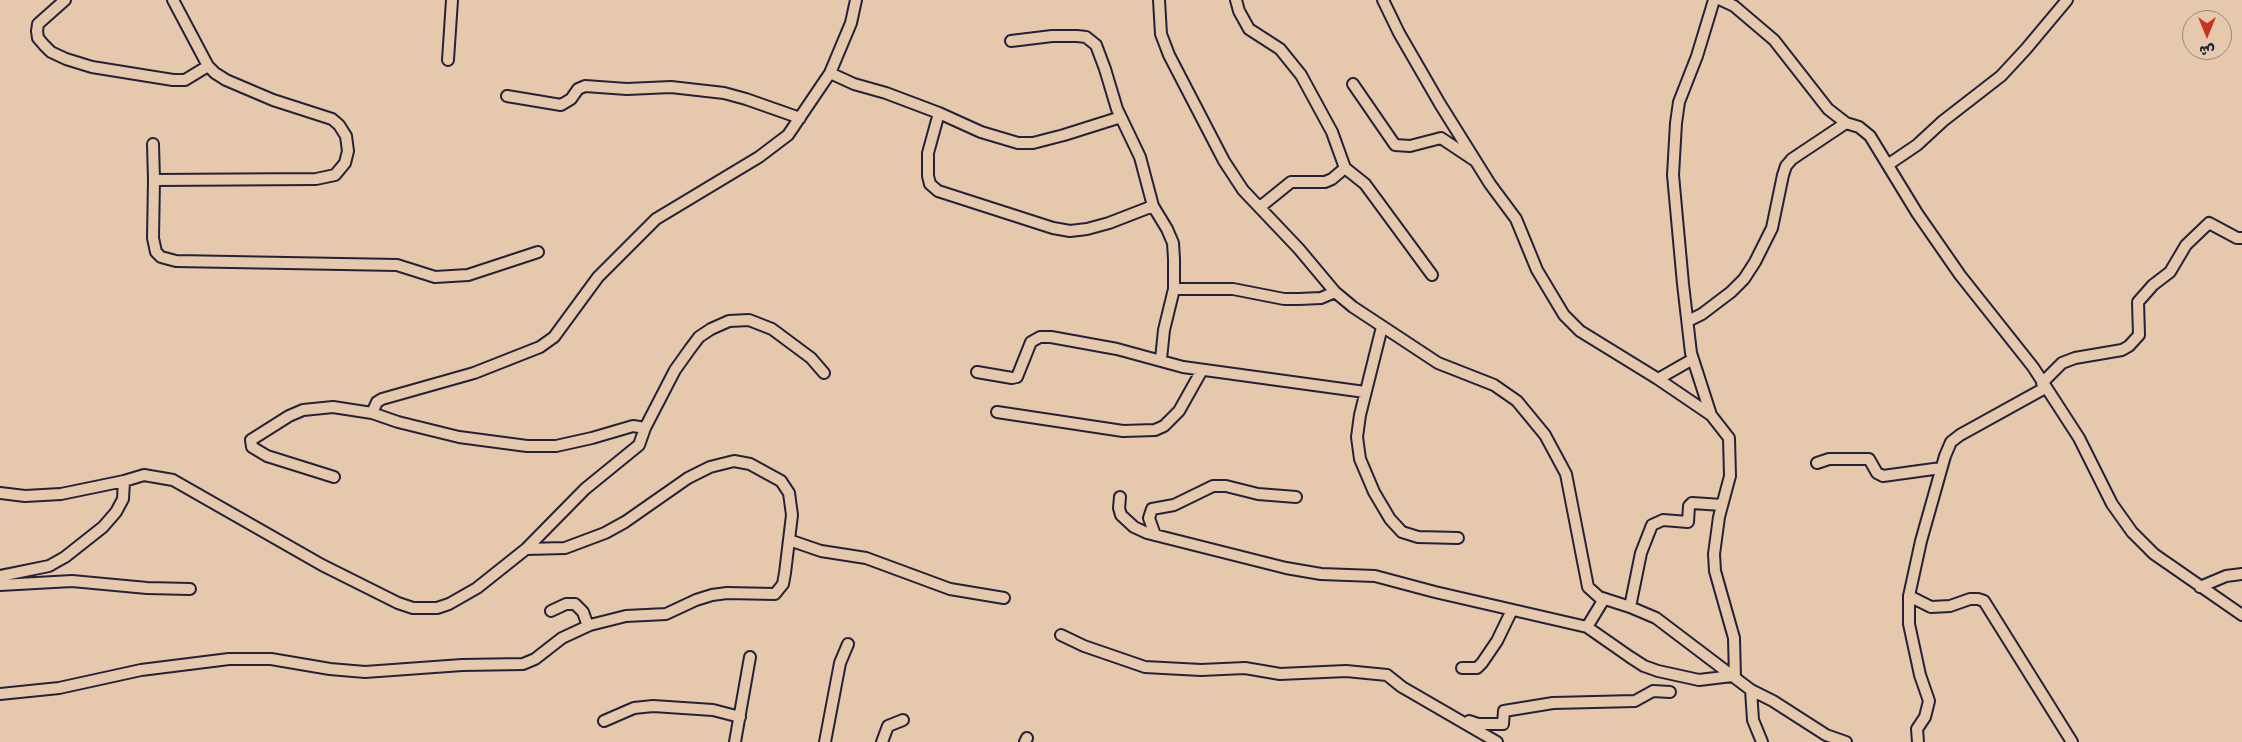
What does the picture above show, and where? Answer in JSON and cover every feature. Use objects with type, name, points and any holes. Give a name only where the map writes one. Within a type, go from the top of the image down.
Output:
[{"type":"street","points":[[65,0],[38,24],[37,31],[38,38],[51,52],[66,60],[92,68],[174,80],[185,80],[208,66]]},
{"type":"street","points":[[154,180],[316,179],[335,175],[345,163],[348,151],[346,136],[332,118],[273,100],[226,80],[208,66],[173,0]]},
{"type":"street","points":[[448,60],[452,0]]},
{"type":"street","points":[[372,413],[377,402],[382,399],[458,378],[547,342],[562,328],[598,277],[656,219],[759,157],[788,135],[830,73],[851,23],[856,0]]},
{"type":"street","points":[[1159,0],[1161,34],[1169,54],[1224,162],[1243,190],[1299,248],[1335,292],[1382,328],[1438,363],[1494,385],[1517,401],[1540,429],[1566,474],[1582,552],[1585,582],[1592,592],[1604,599],[1656,618],[1751,690],[1773,701],[1826,736],[1846,742]]},
{"type":"street","points":[[1236,0],[1239,11],[1249,29],[1280,49],[1301,75],[1332,132],[1346,168],[1365,184],[1432,275]]},
{"type":"street","points":[[1383,0],[1422,75],[1516,220],[1537,270],[1564,315],[1580,331],[1658,379],[1711,415],[1729,438],[1730,476],[1722,505],[1714,554],[1715,571],[1734,638],[1734,677]]},
{"type":"street","points":[[1711,415],[1693,360],[1688,338],[1688,321],[1673,175],[1676,122],[1683,88],[1698,56],[1714,0]]},
{"type":"street","points":[[1721,0],[1734,6],[1774,40],[1828,109],[1846,123],[1859,127],[1870,136],[1917,212],[1960,275],[2019,348],[2079,438],[2101,485],[2127,526],[2154,554],[2200,588],[2242,615]]},
{"type":"street","points":[[1889,164],[1917,145],[1943,121],[2001,76],[2067,0]]},
{"type":"street","points":[[1011,41],[1052,36],[1077,36],[1091,40],[1100,54],[1120,117],[1140,157],[1153,206],[1160,214],[1173,243],[1174,289],[1164,330],[1161,359]]},
{"type":"street","points":[[830,73],[854,84],[886,93],[938,113],[980,132],[1018,143],[1033,143],[1120,117]]},
{"type":"street","points":[[1353,84],[1395,145],[1410,146],[1441,138],[1477,162]]},
{"type":"street","points":[[507,96],[561,105],[571,100],[578,88],[585,86],[627,89],[671,87],[724,93],[800,118]]},
{"type":"street","points":[[938,113],[927,165],[930,184],[938,191],[1054,228],[1070,231],[1109,223],[1153,206]]},
{"type":"street","points":[[1688,321],[1702,314],[1731,292],[1744,279],[1755,262],[1772,228],[1786,166],[1792,159],[1846,123]]},
{"type":"street","points":[[153,144],[155,247],[156,252],[167,260],[397,265],[435,277],[468,274],[538,252]]},
{"type":"street","points":[[1260,207],[1290,182],[1325,182],[1346,168]]},
{"type":"street","points":[[1918,742],[1917,729],[1925,717],[1929,701],[1920,675],[1909,624],[1909,596],[1921,541],[1948,447],[1955,438],[2044,385],[2062,363],[2075,358],[2122,350],[2129,346],[2139,335],[2138,302],[2153,285],[2170,272],[2186,244],[2209,223],[2237,238],[2242,238]]},
{"type":"street","points":[[1174,289],[1233,289],[1284,299],[1321,298],[1335,292]]},
{"type":"street","points":[[0,493],[25,496],[52,495],[124,481],[144,475],[173,480],[322,565],[398,603],[414,608],[437,608],[454,602],[477,588],[526,550],[585,489],[639,444],[666,386],[699,337],[724,322],[749,320],[772,329],[811,358],[824,372]]},
{"type":"street","points":[[1382,328],[1365,392],[1356,437],[1357,449],[1374,492],[1390,519],[1402,532],[1408,535],[1458,538]]},
{"type":"street","points":[[977,372],[1012,378],[1017,377],[1022,369],[1031,342],[1040,337],[1051,337],[1117,349],[1202,370],[1365,392]]},
{"type":"street","points":[[1658,379],[1693,360]]},
{"type":"street","points":[[997,412],[1123,431],[1155,430],[1164,426],[1179,411],[1202,370]]},
{"type":"street","points":[[334,478],[266,456],[252,447],[251,440],[288,416],[303,410],[333,407],[372,413],[398,422],[459,437],[541,447],[592,438],[633,426],[645,428]]},
{"type":"street","points":[[1817,463],[1828,459],[1869,459],[1877,473],[1883,476],[1941,468]]},
{"type":"street","points":[[0,694],[59,688],[141,670],[229,659],[271,659],[330,669],[365,672],[462,665],[516,665],[535,659],[562,638],[588,626],[626,616],[666,614],[712,595],[727,593],[775,594],[783,584],[792,515],[789,493],[781,481],[750,464],[734,461],[710,467],[688,478],[625,522],[605,533],[565,548],[526,550]]},
{"type":"street","points":[[0,576],[49,566],[87,540],[116,512],[123,499],[124,481]]},
{"type":"street","points":[[1155,535],[1148,518],[1152,509],[1183,502],[1213,486],[1226,486],[1258,494],[1296,496]]},
{"type":"street","points":[[1120,496],[1119,508],[1126,521],[1134,527],[1155,535],[1303,572],[1375,576],[1587,627],[1644,666],[1699,680],[1734,677]]},
{"type":"street","points":[[1630,607],[1641,553],[1652,525],[1663,520],[1688,522],[1689,506],[1692,502],[1722,505]]},
{"type":"street","points":[[789,540],[821,551],[866,558],[950,589],[1004,598]]},
{"type":"street","points":[[2200,588],[2226,576],[2242,574]]},
{"type":"street","points":[[0,585],[72,581],[190,589]]},
{"type":"street","points":[[1909,596],[1931,607],[1950,606],[1970,599],[1984,601],[2072,742]]},
{"type":"street","points":[[1587,627],[1604,599]]},
{"type":"street","points":[[551,612],[566,604],[575,604],[582,612],[588,626]]},
{"type":"street","points":[[1462,668],[1477,668],[1482,663],[1497,641],[1512,610]]},
{"type":"street","points":[[1061,634],[1084,646],[1145,667],[1201,670],[1245,668],[1280,674],[1346,671],[1387,676],[1402,687],[1497,742]]},
{"type":"street","points":[[826,742],[840,663],[848,644]]},
{"type":"street","points":[[735,742],[750,657]]},
{"type":"street","points":[[1751,690],[1753,720],[1759,741]]},
{"type":"street","points":[[1456,718],[1478,724],[1503,724],[1504,711],[1569,702],[1635,701],[1653,691],[1670,692]]},
{"type":"street","points":[[604,721],[634,708],[653,706],[713,710],[740,717]]},
{"type":"street","points":[[882,742],[888,726],[903,720]]}]
